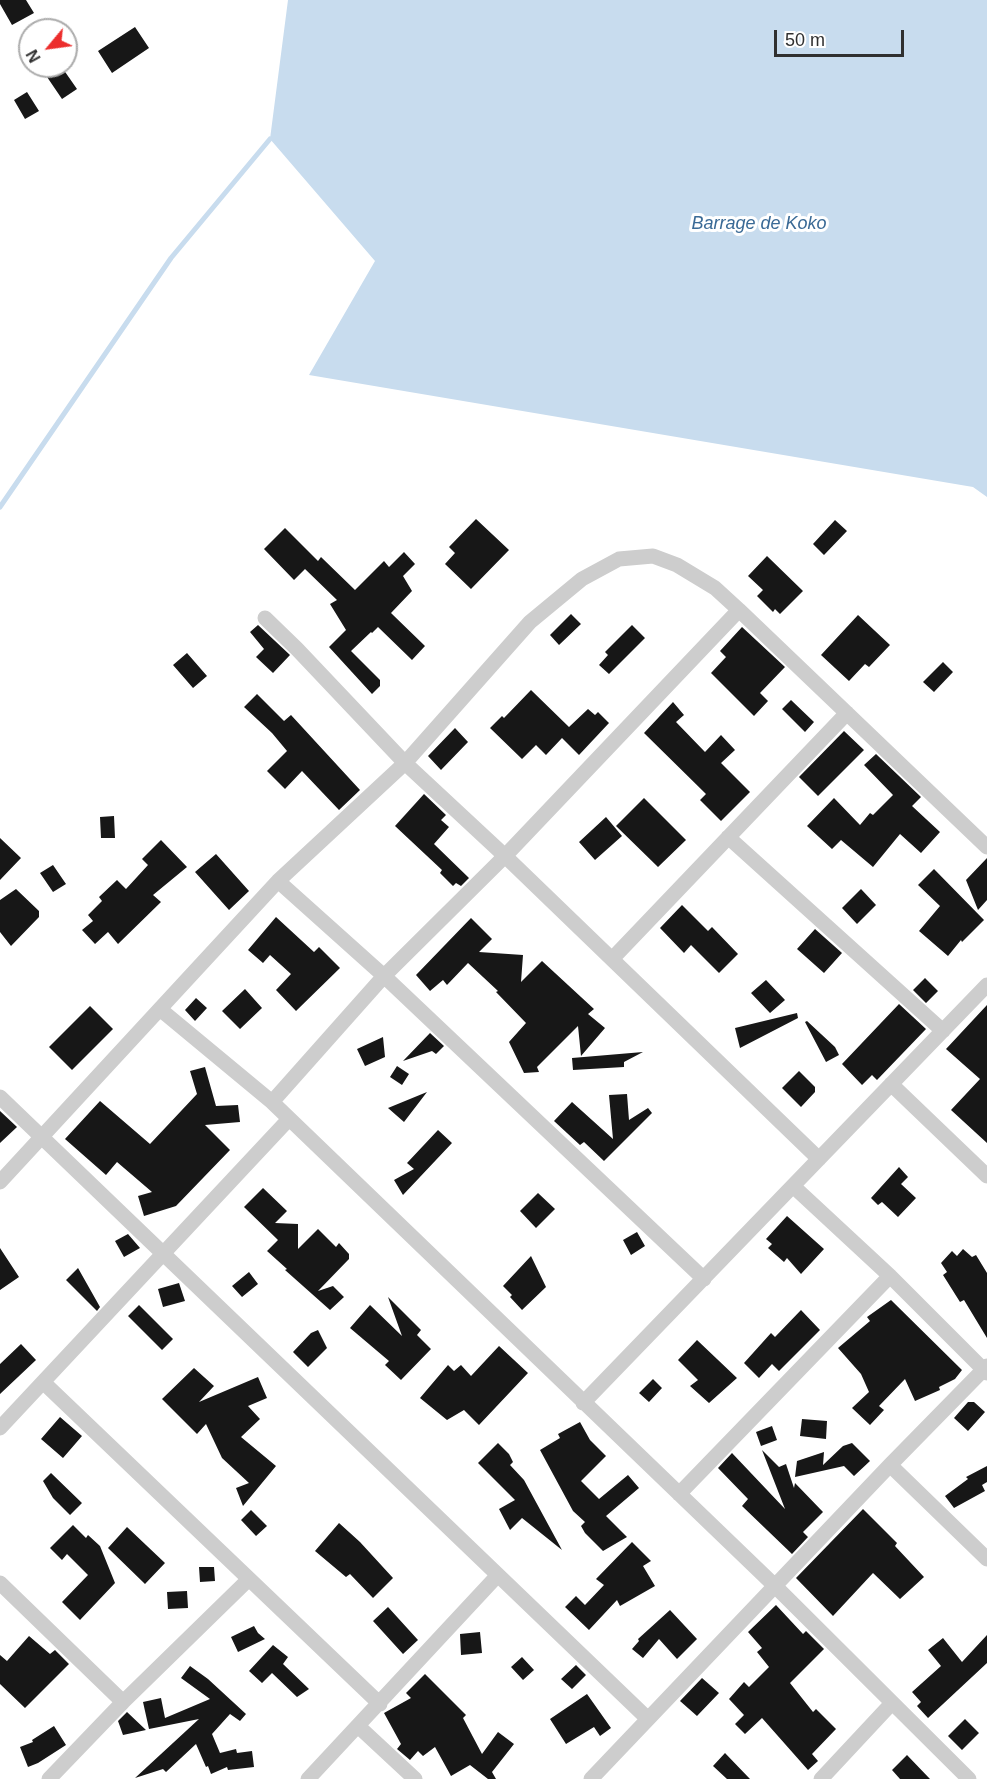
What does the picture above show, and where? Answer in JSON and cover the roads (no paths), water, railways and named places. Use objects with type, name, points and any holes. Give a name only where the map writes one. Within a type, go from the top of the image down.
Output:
[{"type":"street","points":[[0,1182],[278,881],[405,763],[530,622],[582,579],[619,559],[653,556],[677,565],[716,588],[987,847]]},
{"type":"street","points":[[272,1102],[384,976],[505,856],[738,610]]},
{"type":"street","points":[[265,618],[405,763],[505,856],[819,1159]]},
{"type":"street","points":[[612,959],[847,713]]},
{"type":"street","points":[[728,837],[943,1031]]},
{"type":"street","points":[[278,881],[384,976],[704,1278]]},
{"type":"street","points":[[584,1403],[987,985]]},
{"type":"street","points":[[161,1010],[272,1102],[775,1586],[969,1779]]},
{"type":"street","points":[[891,1084],[987,1176]]},
{"type":"street","points":[[0,1097],[648,1719]]},
{"type":"street","points":[[0,1428],[289,1119]]},
{"type":"street","points":[[591,1779],[890,1465],[986,1369],[793,1186]]},
{"type":"street","points":[[679,1494],[890,1276]]},
{"type":"street","points":[[43,1382],[380,1704]]},
{"type":"street","points":[[890,1465],[987,1559]]},
{"type":"street","points":[[308,1779],[498,1575]]},
{"type":"street","points":[[49,1779],[123,1702],[249,1579]]},
{"type":"street","points":[[0,1583],[123,1702]]},
{"type":"street","points":[[821,1779],[892,1703]]},
{"type":"street","points":[[358,1726],[415,1779]]},
{"type":"water","name":"Barrage de Koko","points":[[288,0],[987,0],[987,497],[973,487],[309,375],[375,261],[270,139]]},
{"type":"waterway","points":[[0,507],[171,258],[270,139]]}]
